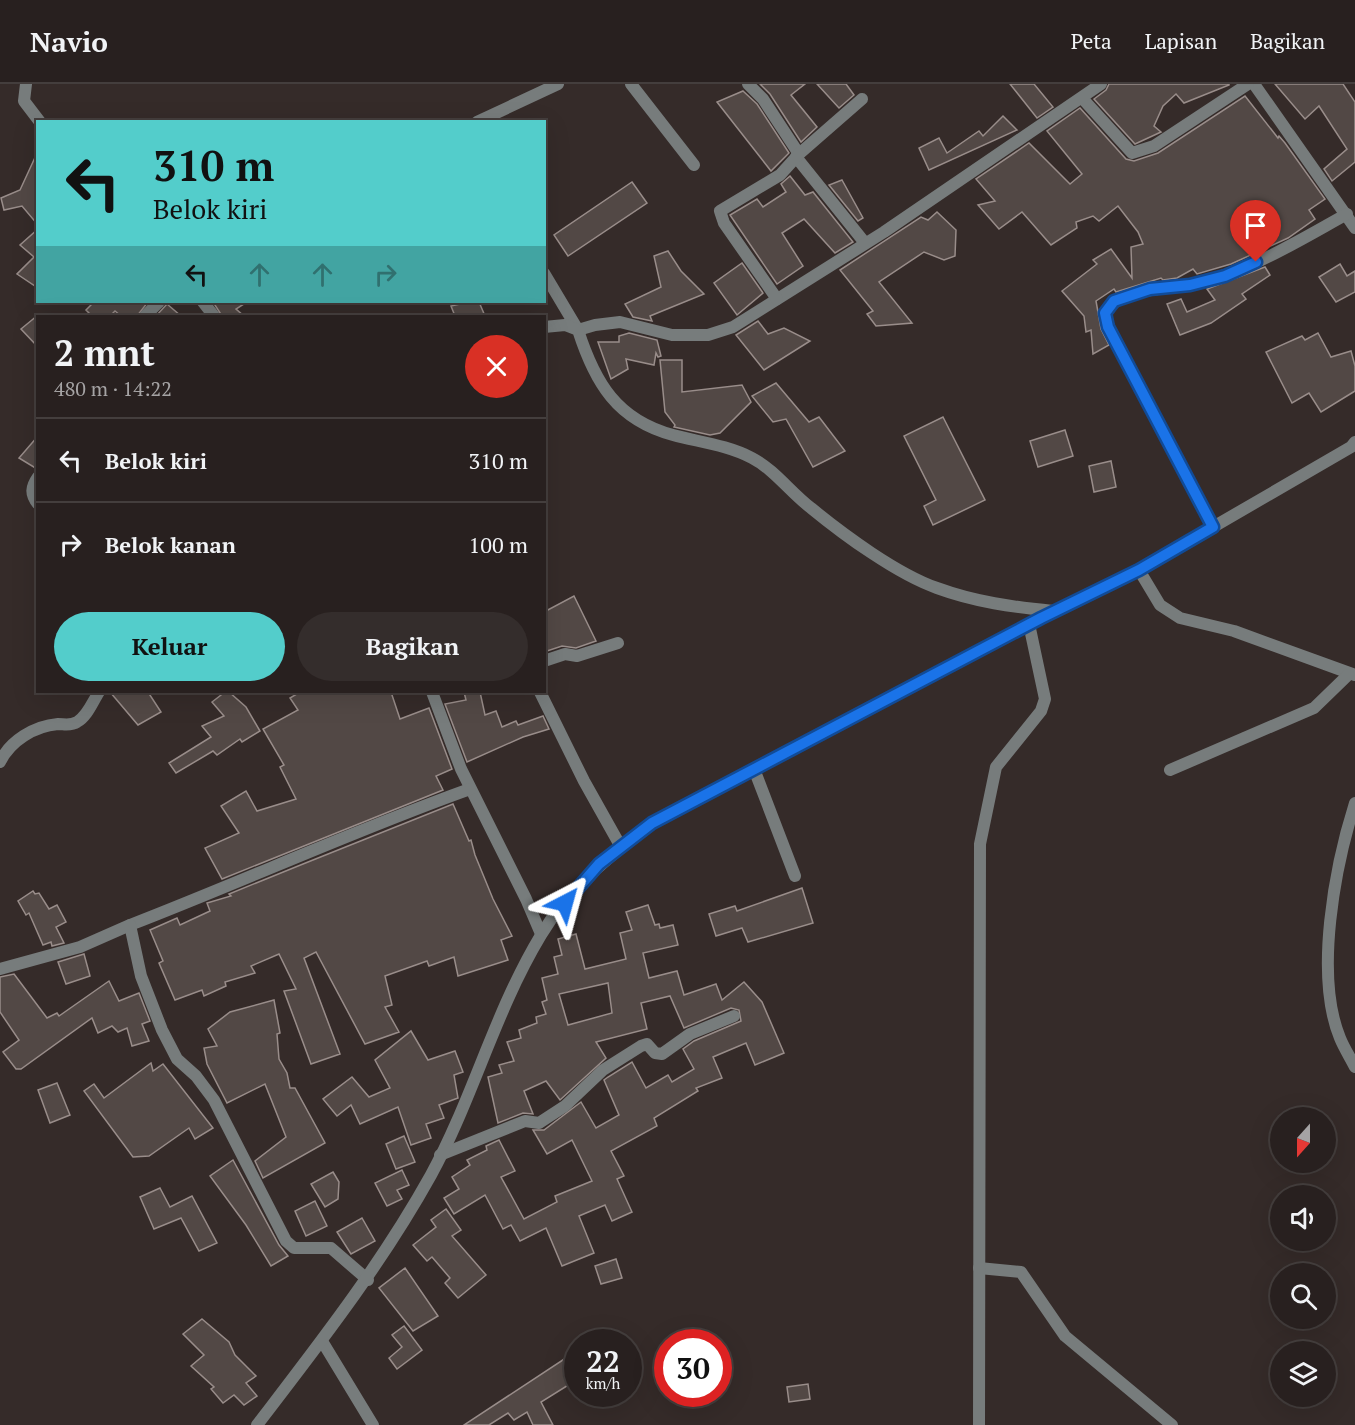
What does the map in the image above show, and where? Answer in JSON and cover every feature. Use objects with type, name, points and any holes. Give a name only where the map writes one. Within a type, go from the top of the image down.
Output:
[{"type":"street","points":[[26,84],[24,100],[39,120]]},
{"type":"street","points":[[481,120],[544,87],[558,84]]},
{"type":"street","points":[[631,84],[694,165]]},
{"type":"street","points":[[748,84],[763,99],[797,155],[865,243]]},
{"type":"street","points":[[546,327],[565,325],[578,330],[620,322],[647,331],[672,335],[708,335],[733,327],[865,243],[1101,84]]},
{"type":"street","points":[[1082,98],[1132,153],[1154,146],[1248,84]]},
{"type":"street","points":[[1254,84],[1355,228]]},
{"type":"street","points":[[777,299],[724,223],[720,211],[780,175],[797,155],[862,99]]},
{"type":"street","points":[[1213,527],[1108,327],[1105,313],[1114,301],[1150,289],[1190,285],[1225,276],[1347,214]]},
{"type":"street","points":[[546,276],[578,330],[588,362],[604,390],[630,416],[645,426],[713,444],[752,458],[780,478],[809,507],[870,551],[934,587],[987,603],[1054,611]]},
{"type":"street","points":[[146,315],[158,303]]},
{"type":"street","points":[[204,303],[213,315]]},
{"type":"street","points":[[257,1425],[368,1280],[431,1174],[501,1013],[541,934],[577,887],[599,864],[652,823],[1054,611],[1139,570],[1354,446]]},
{"type":"street","points":[[36,480],[32,486],[32,497],[36,502]]},
{"type":"street","points":[[1139,570],[1160,605],[1174,615],[1234,631],[1352,675],[1314,708],[1170,770]]},
{"type":"street","points":[[979,1425],[980,843],[996,767],[1041,711],[1045,699],[1029,624]]},
{"type":"street","points":[[546,660],[565,654],[577,656],[618,643]]},
{"type":"street","points":[[0,762],[5,750],[32,732],[56,724],[77,722],[87,713],[98,693]]},
{"type":"street","points":[[432,693],[470,789],[526,899],[541,934]]},
{"type":"street","points":[[540,693],[584,781],[621,847]]},
{"type":"street","points":[[754,769],[795,876]]},
{"type":"street","points":[[0,969],[80,947],[229,887],[386,819],[470,789]]},
{"type":"street","points":[[1355,803],[1347,827],[1327,944],[1332,997],[1340,1036],[1355,1067]]},
{"type":"street","points":[[130,926],[141,976],[162,1030],[177,1059],[196,1076],[214,1100],[286,1241],[294,1248],[331,1248],[368,1280]]},
{"type":"street","points":[[440,1155],[525,1120],[540,1123],[565,1106],[603,1070],[641,1046],[647,1044],[656,1053],[662,1054],[690,1034],[734,1016]]},
{"type":"street","points":[[979,1268],[1021,1272],[1065,1336],[1172,1425]]},
{"type":"street","points":[[322,1341],[373,1425]]},
{"type":"building","points":[[760,84],[805,84],[791,95],[817,127],[801,142],[770,94]]},
{"type":"building","points":[[817,84],[846,84],[854,95],[839,108]]},
{"type":"building","points":[[1010,84],[1034,84],[1053,107],[1037,118]]},
{"type":"building","points":[[1109,84],[1229,85],[1184,103],[1176,94],[1163,106],[1154,126],[1161,132],[1135,144],[1094,99],[1106,90]]},
{"type":"building","points":[[1275,84],[1343,84],[1355,102],[1355,162],[1332,181],[1324,169],[1347,149],[1319,106],[1305,119]]},
{"type":"building","points":[[743,91],[757,104],[789,153],[771,171],[717,102]]},
{"type":"building","points":[[1245,96],[1278,138],[1279,136],[1285,143],[1325,199],[1309,210],[1315,219],[1288,238],[1231,264],[1197,274],[1193,269],[1177,278],[1163,280],[1161,278],[1116,292],[1114,289],[1096,301],[1101,329],[1109,345],[1093,354],[1091,330],[1086,332],[1084,316],[1062,291],[1097,264],[1093,260],[1111,249],[1132,278],[1131,247],[1143,244],[1138,232],[1118,206],[1099,221],[1093,216],[1076,222],[1077,228],[1051,245],[1022,212],[999,229],[978,205],[995,201],[976,179],[1029,143],[1070,184],[1082,174],[1047,131],[1080,108],[1126,159],[1134,161],[1158,153]]},
{"type":"building","points":[[1003,116],[1017,130],[929,170],[919,148],[939,138],[947,153],[979,131],[983,136]]},
{"type":"building","points":[[36,155],[36,223],[22,206],[4,210],[1,198],[20,190]]},
{"type":"building","points":[[790,176],[805,195],[813,192],[853,242],[835,253],[804,219],[782,233],[803,266],[777,284],[730,215],[757,199],[763,207],[786,192],[781,184]]},
{"type":"building","points":[[842,180],[863,218],[858,221],[829,185]]},
{"type":"building","points":[[632,182],[647,203],[568,256],[554,235]]},
{"type":"building","points":[[937,212],[956,230],[955,256],[944,260],[924,252],[879,282],[912,323],[876,326],[867,314],[873,311],[840,270],[921,217],[928,220]]},
{"type":"building","points":[[36,231],[36,287],[17,274],[34,257],[20,245]]},
{"type":"building","points":[[668,251],[681,271],[704,294],[650,316],[652,321],[633,317],[625,304],[661,287],[654,256]]},
{"type":"building","points":[[742,263],[763,293],[737,315],[714,283]]},
{"type":"building","points":[[1340,264],[1347,276],[1355,271],[1355,292],[1336,302],[1319,277]]},
{"type":"building","points":[[1265,267],[1270,275],[1242,294],[1246,299],[1211,323],[1180,335],[1167,304],[1181,299],[1187,312],[1215,300],[1207,289]]},
{"type":"building","points":[[93,303],[147,303],[138,315],[120,315],[115,311],[111,315],[91,315],[86,310]]},
{"type":"building","points":[[214,303],[245,303],[236,309],[243,315],[221,315]]},
{"type":"building","points":[[479,303],[485,315],[455,315],[451,306]]},
{"type":"building","points":[[167,304],[180,315],[157,315]]},
{"type":"building","points":[[36,317],[36,345],[21,329]]},
{"type":"building","points":[[758,321],[768,334],[784,328],[810,341],[764,370],[736,335]]},
{"type":"building","points":[[629,333],[657,340],[661,356],[658,357],[656,353],[654,365],[626,359],[628,369],[611,379],[598,342],[619,342],[619,336]]},
{"type":"building","points":[[1318,333],[1331,357],[1351,351],[1355,366],[1355,391],[1321,412],[1309,393],[1292,403],[1266,352],[1302,336],[1305,340]]},
{"type":"building","points":[[660,360],[682,360],[682,392],[742,385],[751,402],[720,433],[710,435],[674,427],[675,425],[665,412]]},
{"type":"building","points":[[776,383],[809,422],[819,417],[845,451],[813,467],[786,419],[773,422],[752,396]]},
{"type":"building","points":[[943,417],[985,500],[933,525],[924,506],[936,500],[904,436]]},
{"type":"building","points":[[1065,430],[1073,456],[1038,467],[1030,441]]},
{"type":"building","points":[[36,438],[36,468],[19,458]]},
{"type":"building","points":[[1111,461],[1116,487],[1094,492],[1089,466]]},
{"type":"building","points":[[574,596],[596,641],[576,648],[562,646],[546,651],[546,611]]},
{"type":"building","points":[[111,693],[149,693],[161,712],[138,725]]},
{"type":"building","points":[[224,693],[230,693],[246,707],[260,731],[242,742],[240,739],[217,755],[213,751],[176,773],[169,763],[211,737],[202,726],[224,716],[212,702]]},
{"type":"building","points":[[298,693],[391,693],[400,719],[429,708],[452,769],[436,776],[443,790],[222,879],[205,848],[239,833],[221,806],[246,791],[257,811],[296,799],[280,767],[284,765],[263,729],[298,710],[290,698]]},
{"type":"building","points":[[464,693],[480,693],[485,715],[496,711],[502,727],[516,721],[518,725],[543,716],[549,729],[523,737],[467,762],[445,704],[466,700]]},
{"type":"building","points":[[453,804],[469,841],[471,840],[493,899],[512,936],[501,940],[508,960],[458,976],[454,957],[429,966],[427,961],[385,976],[392,1005],[385,1007],[399,1032],[365,1044],[316,952],[304,958],[340,1054],[311,1064],[284,991],[296,989],[279,954],[251,966],[255,973],[225,982],[226,986],[204,996],[202,990],[175,1000],[159,963],[163,961],[150,930],[177,918],[180,925],[210,911],[207,903],[231,896],[229,894]]},
{"type":"building","points":[[802,888],[813,923],[748,942],[742,928],[716,936],[709,914],[735,906],[737,911]]},
{"type":"building","points":[[33,891],[35,894],[39,893],[49,909],[57,905],[66,922],[56,927],[64,943],[52,946],[51,942],[43,945],[29,913],[26,915],[18,901]]},
{"type":"building","points":[[648,905],[655,925],[659,924],[660,928],[673,925],[678,945],[643,953],[649,978],[677,971],[684,995],[716,984],[722,1000],[744,982],[762,1002],[784,1053],[755,1065],[746,1043],[713,1057],[722,1078],[696,1088],[698,1091],[654,1118],[657,1126],[611,1151],[624,1176],[617,1179],[632,1212],[612,1221],[605,1205],[579,1216],[594,1253],[562,1266],[546,1228],[520,1241],[511,1225],[503,1229],[485,1195],[454,1214],[444,1198],[459,1189],[452,1177],[470,1165],[467,1160],[487,1150],[486,1146],[499,1140],[515,1171],[501,1177],[524,1219],[557,1202],[555,1196],[592,1181],[572,1140],[547,1154],[533,1130],[544,1130],[581,1102],[596,1128],[619,1115],[604,1080],[608,1077],[632,1062],[646,1088],[668,1075],[672,1082],[694,1069],[683,1049],[694,1041],[741,1021],[739,1010],[731,1008],[684,1028],[670,996],[641,1003],[647,1029],[596,1042],[606,1058],[560,1100],[546,1081],[524,1091],[533,1114],[523,1113],[498,1123],[488,1077],[502,1073],[499,1065],[514,1061],[507,1042],[521,1038],[519,1030],[537,1023],[536,1017],[546,1014],[542,1002],[547,1000],[542,978],[558,974],[554,957],[562,955],[558,939],[576,934],[585,969],[626,959],[620,933],[632,930],[626,912]],"holes":[[[608,983],[612,1013],[568,1025],[559,994]]]},
{"type":"building","points":[[84,954],[90,976],[66,984],[58,962]]},
{"type":"building","points":[[14,974],[47,1018],[57,1013],[59,1016],[109,981],[119,1001],[139,993],[150,1021],[142,1024],[149,1041],[132,1046],[127,1028],[118,1032],[112,1026],[98,1033],[92,1018],[21,1069],[16,1069],[3,1052],[19,1040],[0,1012],[0,977]]},
{"type":"building","points":[[274,1000],[280,1033],[277,1034],[279,1059],[287,1073],[290,1088],[295,1088],[325,1143],[263,1178],[255,1161],[286,1137],[265,1084],[227,1103],[207,1064],[204,1048],[217,1046],[208,1029],[230,1012]]},
{"type":"building","points":[[411,1031],[428,1060],[455,1051],[463,1072],[454,1075],[458,1098],[439,1105],[444,1118],[426,1124],[431,1138],[411,1145],[398,1107],[360,1124],[351,1105],[337,1116],[323,1099],[352,1077],[369,1097],[390,1088],[375,1060]]},
{"type":"building","points":[[151,1063],[153,1071],[163,1064],[213,1128],[195,1139],[189,1128],[149,1156],[133,1157],[84,1091],[94,1084],[104,1098]]},
{"type":"building","points":[[57,1083],[70,1115],[50,1123],[38,1090]]},
{"type":"building","points":[[404,1136],[415,1162],[396,1169],[386,1144]]},
{"type":"building","points":[[233,1160],[279,1245],[288,1256],[271,1266],[246,1225],[210,1176]]},
{"type":"building","points":[[402,1170],[409,1185],[397,1190],[402,1199],[387,1206],[375,1183]]},
{"type":"building","points":[[333,1172],[339,1182],[338,1199],[325,1207],[311,1184]]},
{"type":"building","points":[[160,1188],[170,1207],[192,1196],[217,1243],[199,1251],[181,1218],[154,1229],[140,1197]]},
{"type":"building","points":[[315,1201],[327,1226],[306,1236],[295,1211]]},
{"type":"building","points":[[446,1209],[461,1230],[452,1236],[486,1275],[458,1298],[445,1283],[450,1278],[432,1257],[427,1261],[413,1245],[436,1227],[431,1220]]},
{"type":"building","points":[[362,1218],[375,1241],[351,1254],[337,1232]]},
{"type":"building","points":[[616,1259],[622,1278],[601,1284],[595,1266]]},
{"type":"building","points":[[405,1268],[438,1316],[413,1331],[379,1288]]},
{"type":"building","points":[[202,1319],[229,1342],[235,1355],[256,1376],[246,1383],[257,1396],[244,1405],[234,1395],[223,1403],[211,1389],[214,1387],[191,1366],[204,1355],[183,1334]]},
{"type":"building","points":[[404,1326],[422,1350],[397,1369],[389,1358],[402,1347],[392,1335]]},
{"type":"building","points":[[564,1359],[564,1388],[541,1402],[553,1425],[533,1425],[527,1412],[514,1420],[508,1413],[489,1425],[464,1425]]},
{"type":"building","points":[[808,1384],[810,1399],[789,1402],[787,1387]]},
{"type":"route","points":[[565,903],[599,864],[652,823],[1041,618],[1139,570],[1213,527],[1108,327],[1105,313],[1114,301],[1150,289],[1190,285],[1225,276],[1256,262]]}]
